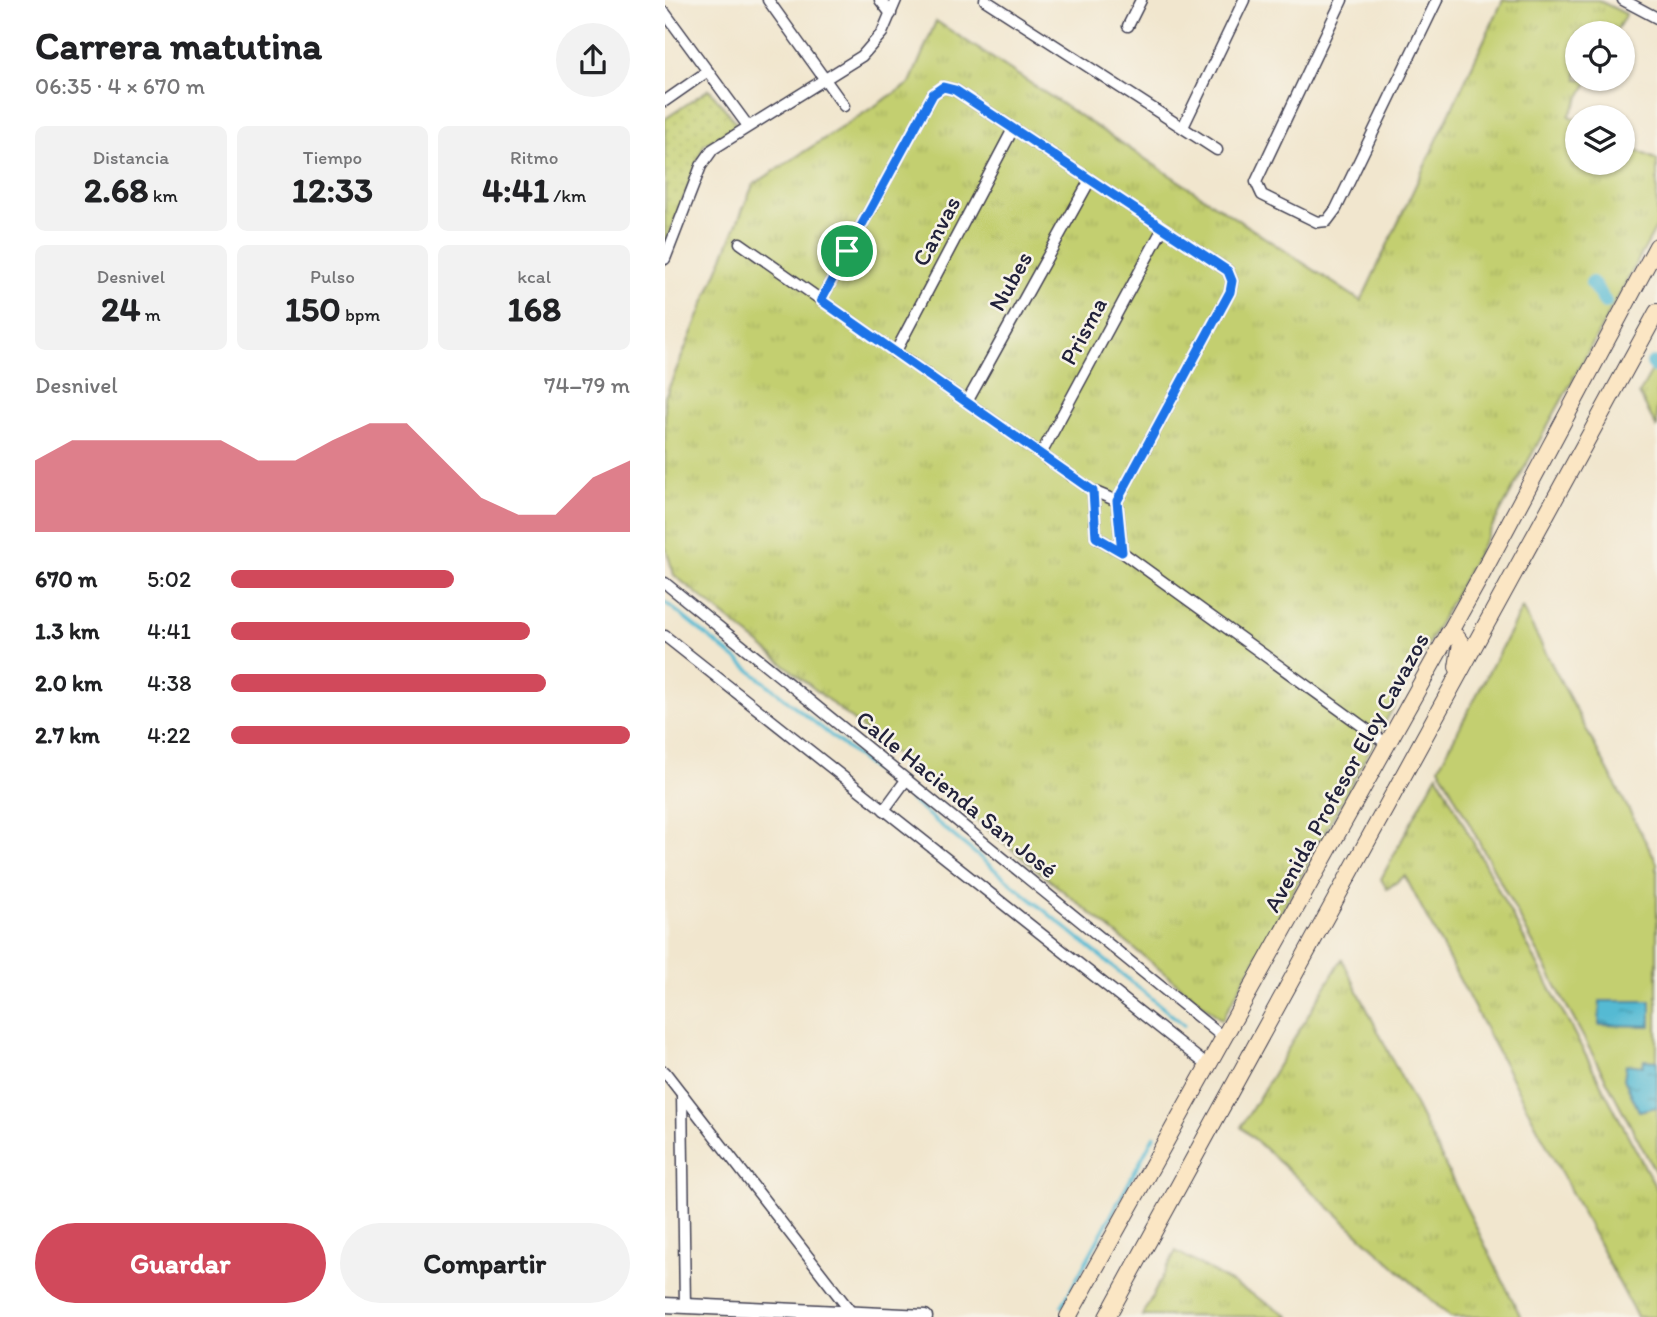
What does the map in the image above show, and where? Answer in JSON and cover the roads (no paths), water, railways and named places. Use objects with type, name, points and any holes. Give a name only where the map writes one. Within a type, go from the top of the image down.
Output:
[{"type":"main road","name":"Avenida Profesor Eloy Cavazos","points":[[1068,1317],[1482,574],[1657,246]]},
{"type":"main road","points":[[1107,1317],[1657,312]]},
{"type":"main road","points":[[1482,574],[1469,618],[1474,625],[1486,626]]},
{"type":"main road","points":[[1448,634],[1456,636],[1462,646],[1453,687]]},
{"type":"street","points":[[768,0],[844,106]]},
{"type":"street","points":[[880,0],[891,14]]},
{"type":"street","points":[[665,259],[707,157],[721,143],[826,81],[875,45],[896,0]]},
{"type":"street","points":[[1128,26],[1140,0]]},
{"type":"street","points":[[1183,127],[1244,0]]},
{"type":"street","points":[[1342,0],[1256,182],[1262,195],[1317,222],[1327,221],[1336,209],[1437,0]]},
{"type":"street","points":[[1623,0],[1657,18]]},
{"type":"street","points":[[990,1],[1217,150]]},
{"type":"street","points":[[665,13],[748,126]]},
{"type":"street","points":[[665,102],[708,71]]},
{"type":"street","points":[[821,300],[933,94],[943,87],[955,90],[1228,271],[1232,281],[1230,292],[1117,501],[1122,552]]},
{"type":"street","name":"Canvas","points":[[895,353],[1013,129]]},
{"type":"street","name":"Nubes","points":[[967,402],[1090,180]]},
{"type":"street","name":"Prisma","points":[[1041,454],[1163,228]]},
{"type":"street","points":[[740,243],[1093,491],[1117,501]]},
{"type":"street","points":[[1093,491],[1096,537],[1122,552],[1387,744]]},
{"type":"street","name":"Calle Hacienda San José","points":[[665,583],[1224,1038]]},
{"type":"street","points":[[665,636],[1208,1066]]},
{"type":"street","points":[[884,810],[906,780]]},
{"type":"street","points":[[665,1072],[851,1312]]},
{"type":"street","points":[[682,1094],[685,1306]]},
{"type":"street","points":[[665,1305],[925,1317]]},
{"type":"water","points":[[1600,1001],[1651,1001],[1651,1026],[1599,1025]]},
{"type":"water","points":[[1644,1060],[1657,1061],[1657,1107],[1639,1111],[1624,1079],[1626,1064],[1643,1066]]},
{"type":"waterway","points":[[1592,283],[1605,302]]},
{"type":"waterway","points":[[1653,363],[1657,368]]},
{"type":"waterway","points":[[665,602],[890,783]]},
{"type":"waterway","points":[[910,800],[1184,1025]]},
{"type":"waterway","points":[[1062,1306],[1154,1136]]}]
